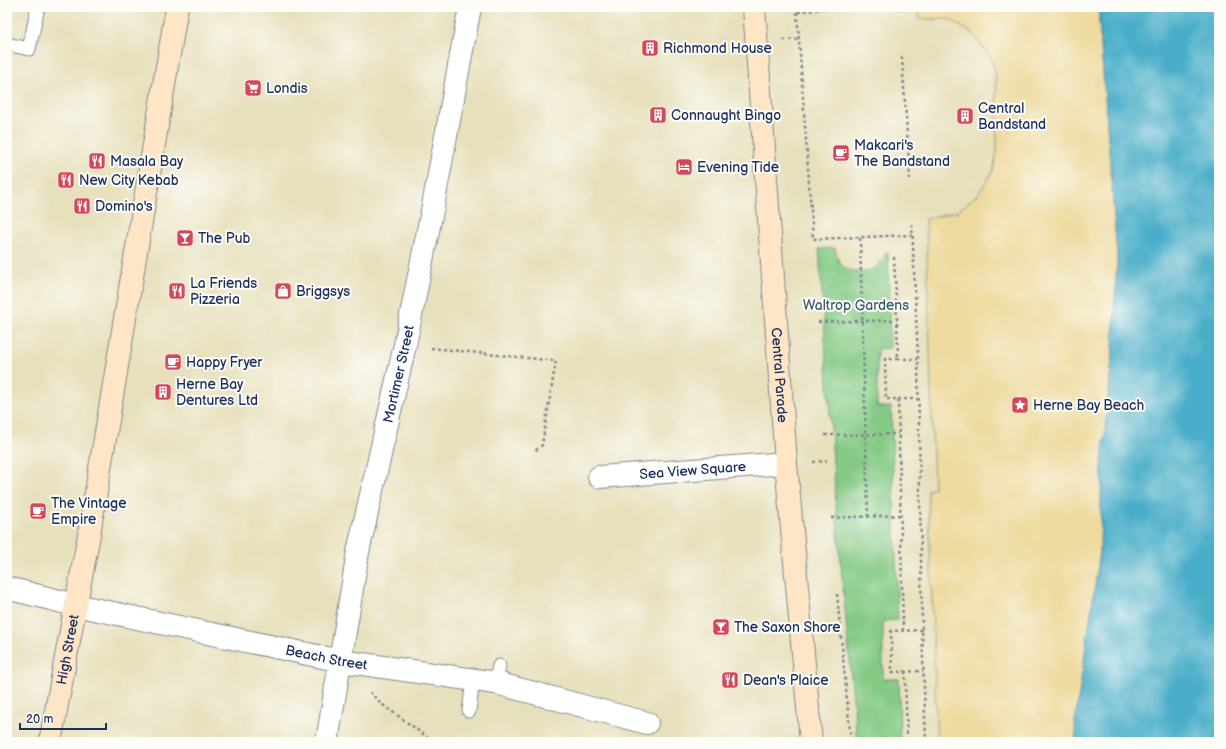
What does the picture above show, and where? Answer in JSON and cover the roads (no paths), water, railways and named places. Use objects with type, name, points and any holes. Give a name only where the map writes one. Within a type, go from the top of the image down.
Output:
[{"type":"main road","name":"High Street","points":[[50,742],[88,540],[176,7]]},
{"type":"main road","name":"Central Parade","points":[[754,7],[786,463],[811,742]]},
{"type":"street","name":"Mortimer Street","points":[[327,742],[358,552],[405,345],[433,206],[470,7]]},
{"type":"street","name":"Sea View Square","points":[[599,477],[786,463]]},
{"type":"street","name":"Beach Street","points":[[7,588],[75,605],[341,661],[473,680],[498,674],[647,723]]},
{"type":"lane","points":[[7,44],[29,49],[38,7]]},
{"type":"lane","points":[[469,711],[473,680]]},
{"type":"water","points":[[1098,7],[1219,7],[1219,742],[1076,742],[1075,721],[1100,551],[1102,462],[1113,348],[1117,255]]},
{"type":"place","name":"Richmond House","points":[[650,48]]},
{"type":"place","name":"Londis","points":[[253,88]]},
{"type":"place","name":"Connaught Bingo","points":[[658,115]]},
{"type":"place","name":"Central Bandstand","points":[[965,116]]},
{"type":"place","name":"Makcari's The Bandstand","points":[[841,153]]},
{"type":"place","name":"Masala Bay","points":[[97,161]]},
{"type":"place","name":"Evening Tide","points":[[684,167]]},
{"type":"place","name":"New City Kebab","points":[[66,180]]},
{"type":"place","name":"Domino's","points":[[82,206]]},
{"type":"place","name":"The Pub","points":[[185,238]]},
{"type":"place","name":"La Friends Pizzeria","points":[[177,291]]},
{"type":"place","name":"Briggsys","points":[[283,291]]},
{"type":"place","name":"Happy Fryer","points":[[173,362]]},
{"type":"place","name":"Herne Bay Dentures Ltd","points":[[163,392]]},
{"type":"place","name":"Herne Bay Beach","points":[[1020,405]]},
{"type":"place","name":"The Vintage Empire","points":[[38,511]]},
{"type":"place","name":"The Saxon Shore","points":[[721,627]]},
{"type":"place","name":"Dean's Plaice","points":[[730,680]]},
{"type":"park label","name":"Waltrop Gardens","points":[[856,305]]}]
